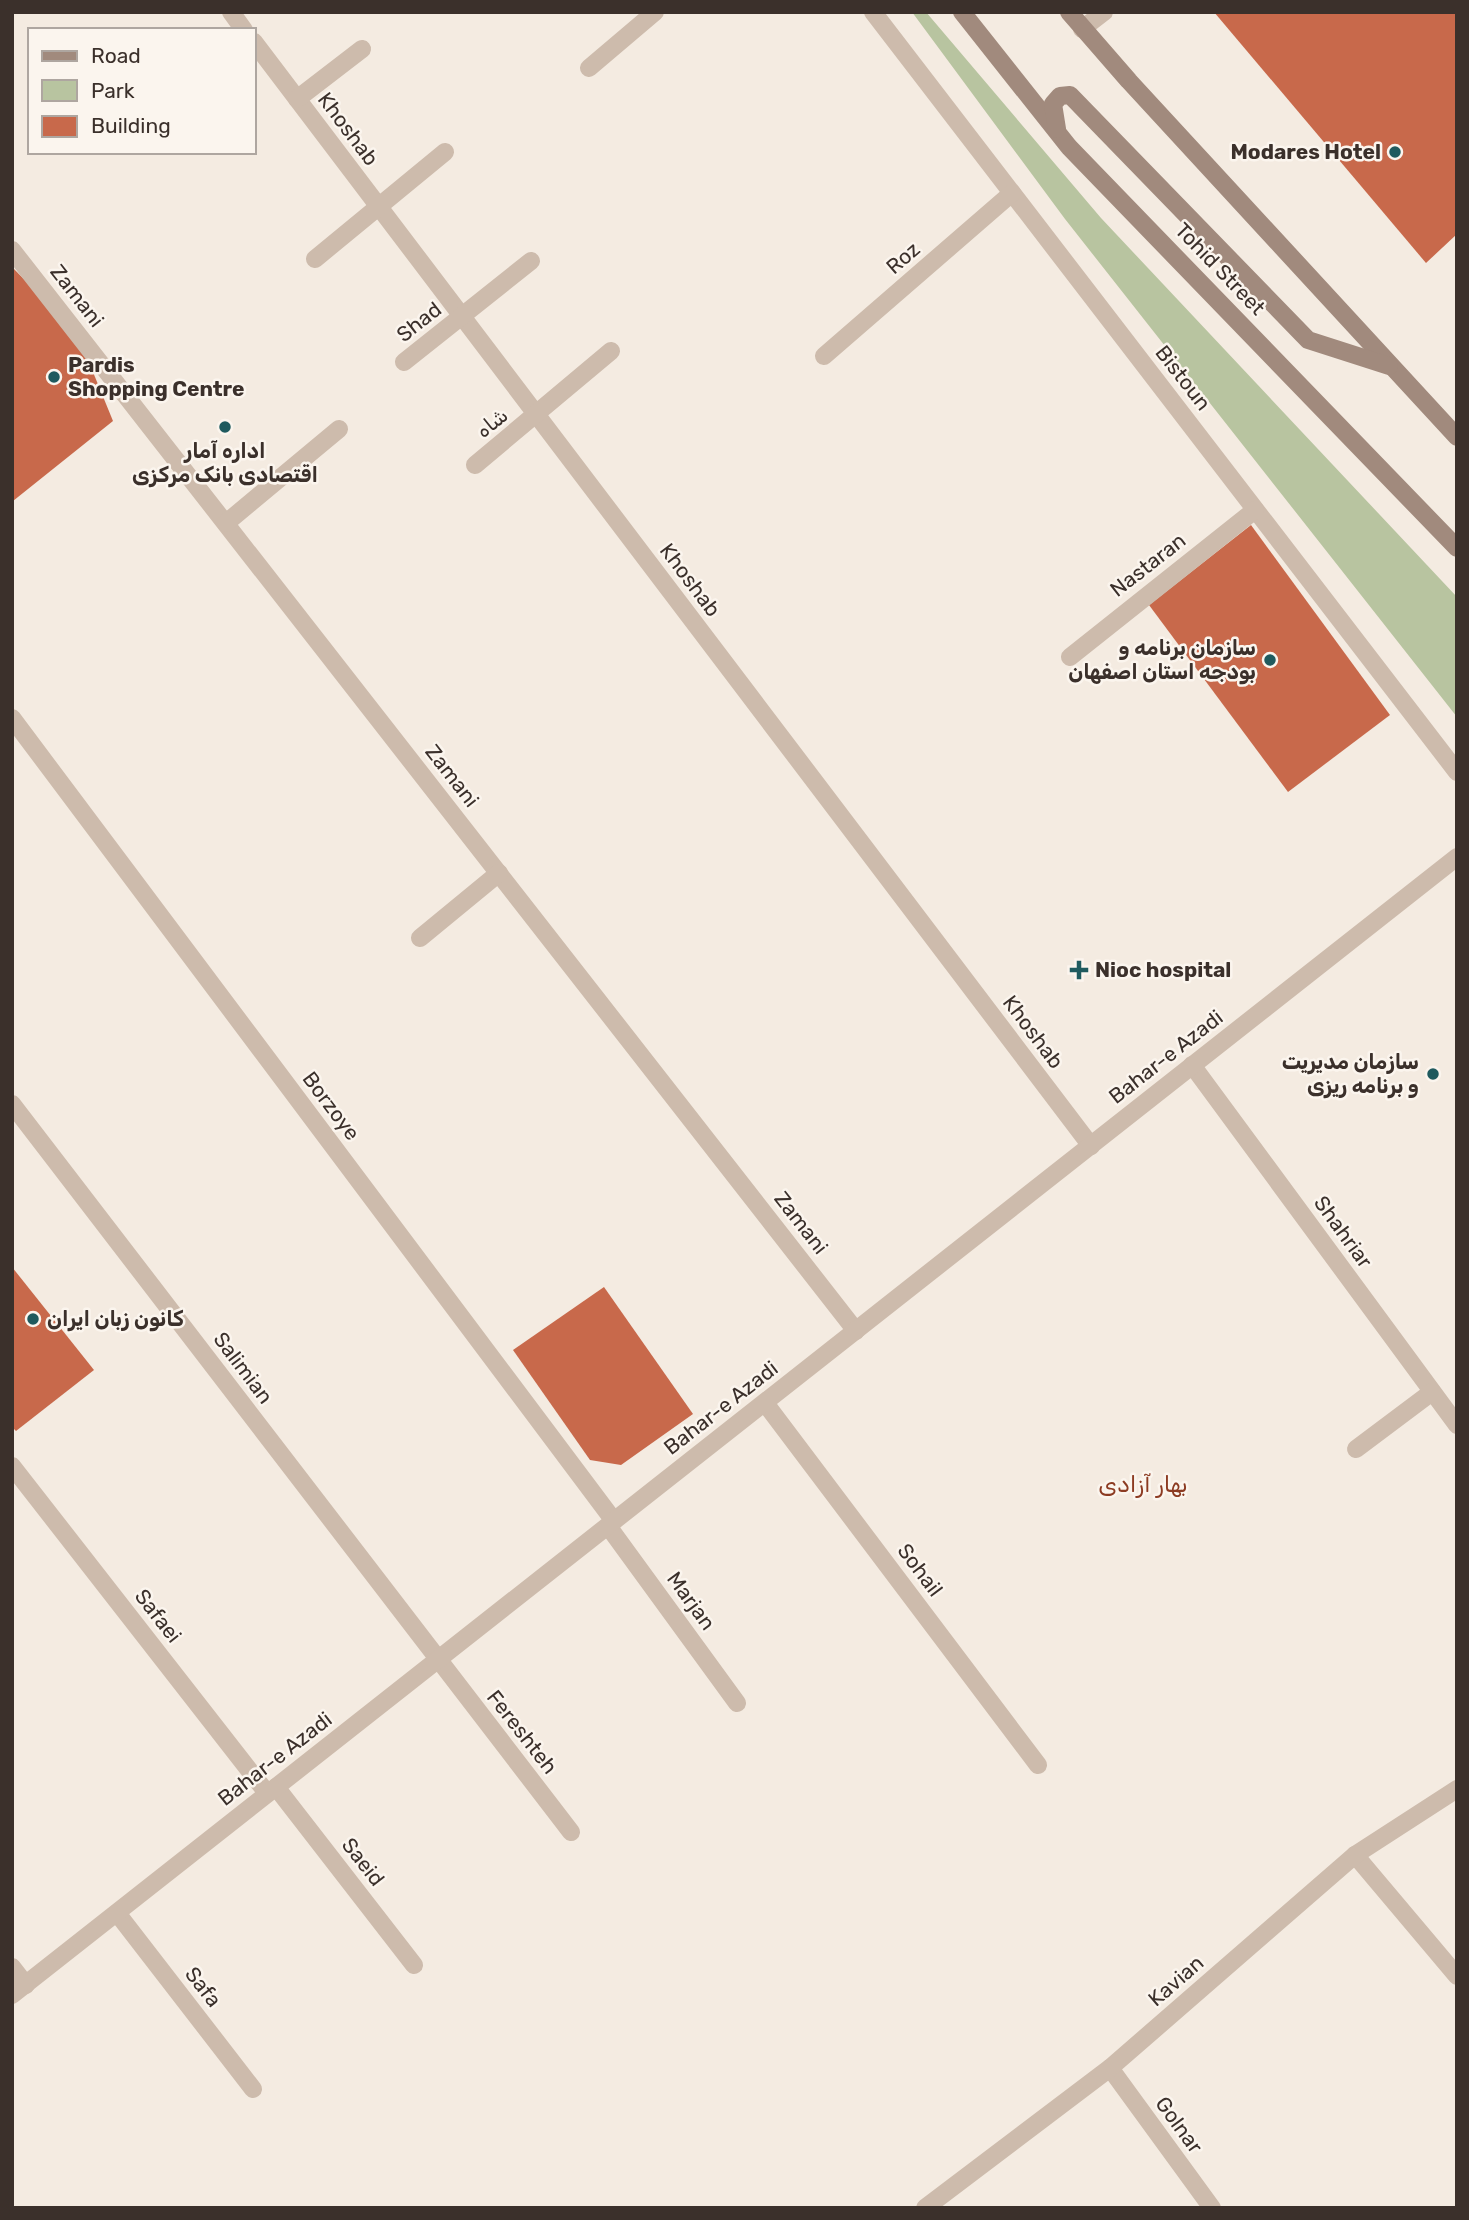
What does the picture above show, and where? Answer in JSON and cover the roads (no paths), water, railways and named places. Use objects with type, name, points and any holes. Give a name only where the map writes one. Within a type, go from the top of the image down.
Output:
[{"type":"main road","name":"Tohid Street","points":[[962,12],[1058,132],[1457,548]]},
{"type":"main road","points":[[1069,12],[1457,437]]},
{"type":"main road","points":[[1058,132],[1053,104],[1060,96],[1070,95],[1308,340],[1392,367]]},
{"type":"street","points":[[231,12],[243,28]]},
{"type":"street","points":[[589,68],[655,12]]},
{"type":"street","name":"Bistoun","points":[[873,12],[1457,772]]},
{"type":"street","points":[[1082,29],[1104,12]]},
{"type":"street","name":"Khoshab","points":[[256,46],[1091,1146]]},
{"type":"street","points":[[297,99],[362,49]]},
{"type":"street","points":[[315,259],[445,152]]},
{"type":"street","name":"Roz","points":[[824,356],[1012,194]]},
{"type":"street","name":"Zamani","points":[[12,250],[856,1331]]},
{"type":"street","name":"Shad","points":[[404,362],[531,261]]},
{"type":"street","name":"شاه","points":[[475,465],[611,352]]},
{"type":"street","points":[[226,523],[339,429]]},
{"type":"street","name":"Nastaran","points":[[1070,657],[1255,510]]},
{"type":"street","name":"Borzoye","points":[[12,718],[611,1524]]},
{"type":"street","name":"Bahar-e Azadi","points":[[19,1990],[1457,857]]},
{"type":"street","points":[[420,938],[499,873]]},
{"type":"street","name":"Shahriar","points":[[1192,1065],[1457,1425]]},
{"type":"street","name":"Salimian","points":[[12,1104],[437,1660]]},
{"type":"street","points":[[1356,1449],[1432,1392]]},
{"type":"street","name":"Sohail","points":[[765,1403],[1038,1765]]},
{"type":"street","name":"Safaei","points":[[12,1466],[272,1790]]},
{"type":"street","name":"Marjan","points":[[611,1524],[737,1703]]},
{"type":"street","name":"Fereshteh","points":[[437,1660],[570,1832]]},
{"type":"street","name":"Kavian","points":[[925,2208],[1111,2068],[1355,1855],[1457,1788]]},
{"type":"street","name":"Saeid","points":[[272,1790],[414,1965]]},
{"type":"street","points":[[1355,1855],[1457,1976]]},
{"type":"street","name":"Safa","points":[[117,1913],[253,2090]]},
{"type":"street","points":[[12,1967],[19,1990]]},
{"type":"street","name":"Golnar","points":[[1111,2068],[1212,2208]]},
{"type":"place","name":"Modares Hotel","points":[[1395,152]]},
{"type":"place","name":"Pardis Shopping Centre","points":[[54,377]]},
{"type":"place","name":"اداره آمار اقتصادی بانک مرکزی","points":[[225,427]]},
{"type":"place","name":"سازمان برنامه و بودجه استان اصفهان","points":[[1270,660]]},
{"type":"place","name":"Nioc hospital","points":[[1079,970]]},
{"type":"place","name":"سازمان مدیریت و برنامه ریزی","points":[[1433,1074]]},
{"type":"place","name":"کانون زبان ایران","points":[[33,1319]]},
{"type":"district","name":"بهار آزادی","points":[[1143,1484]]}]
